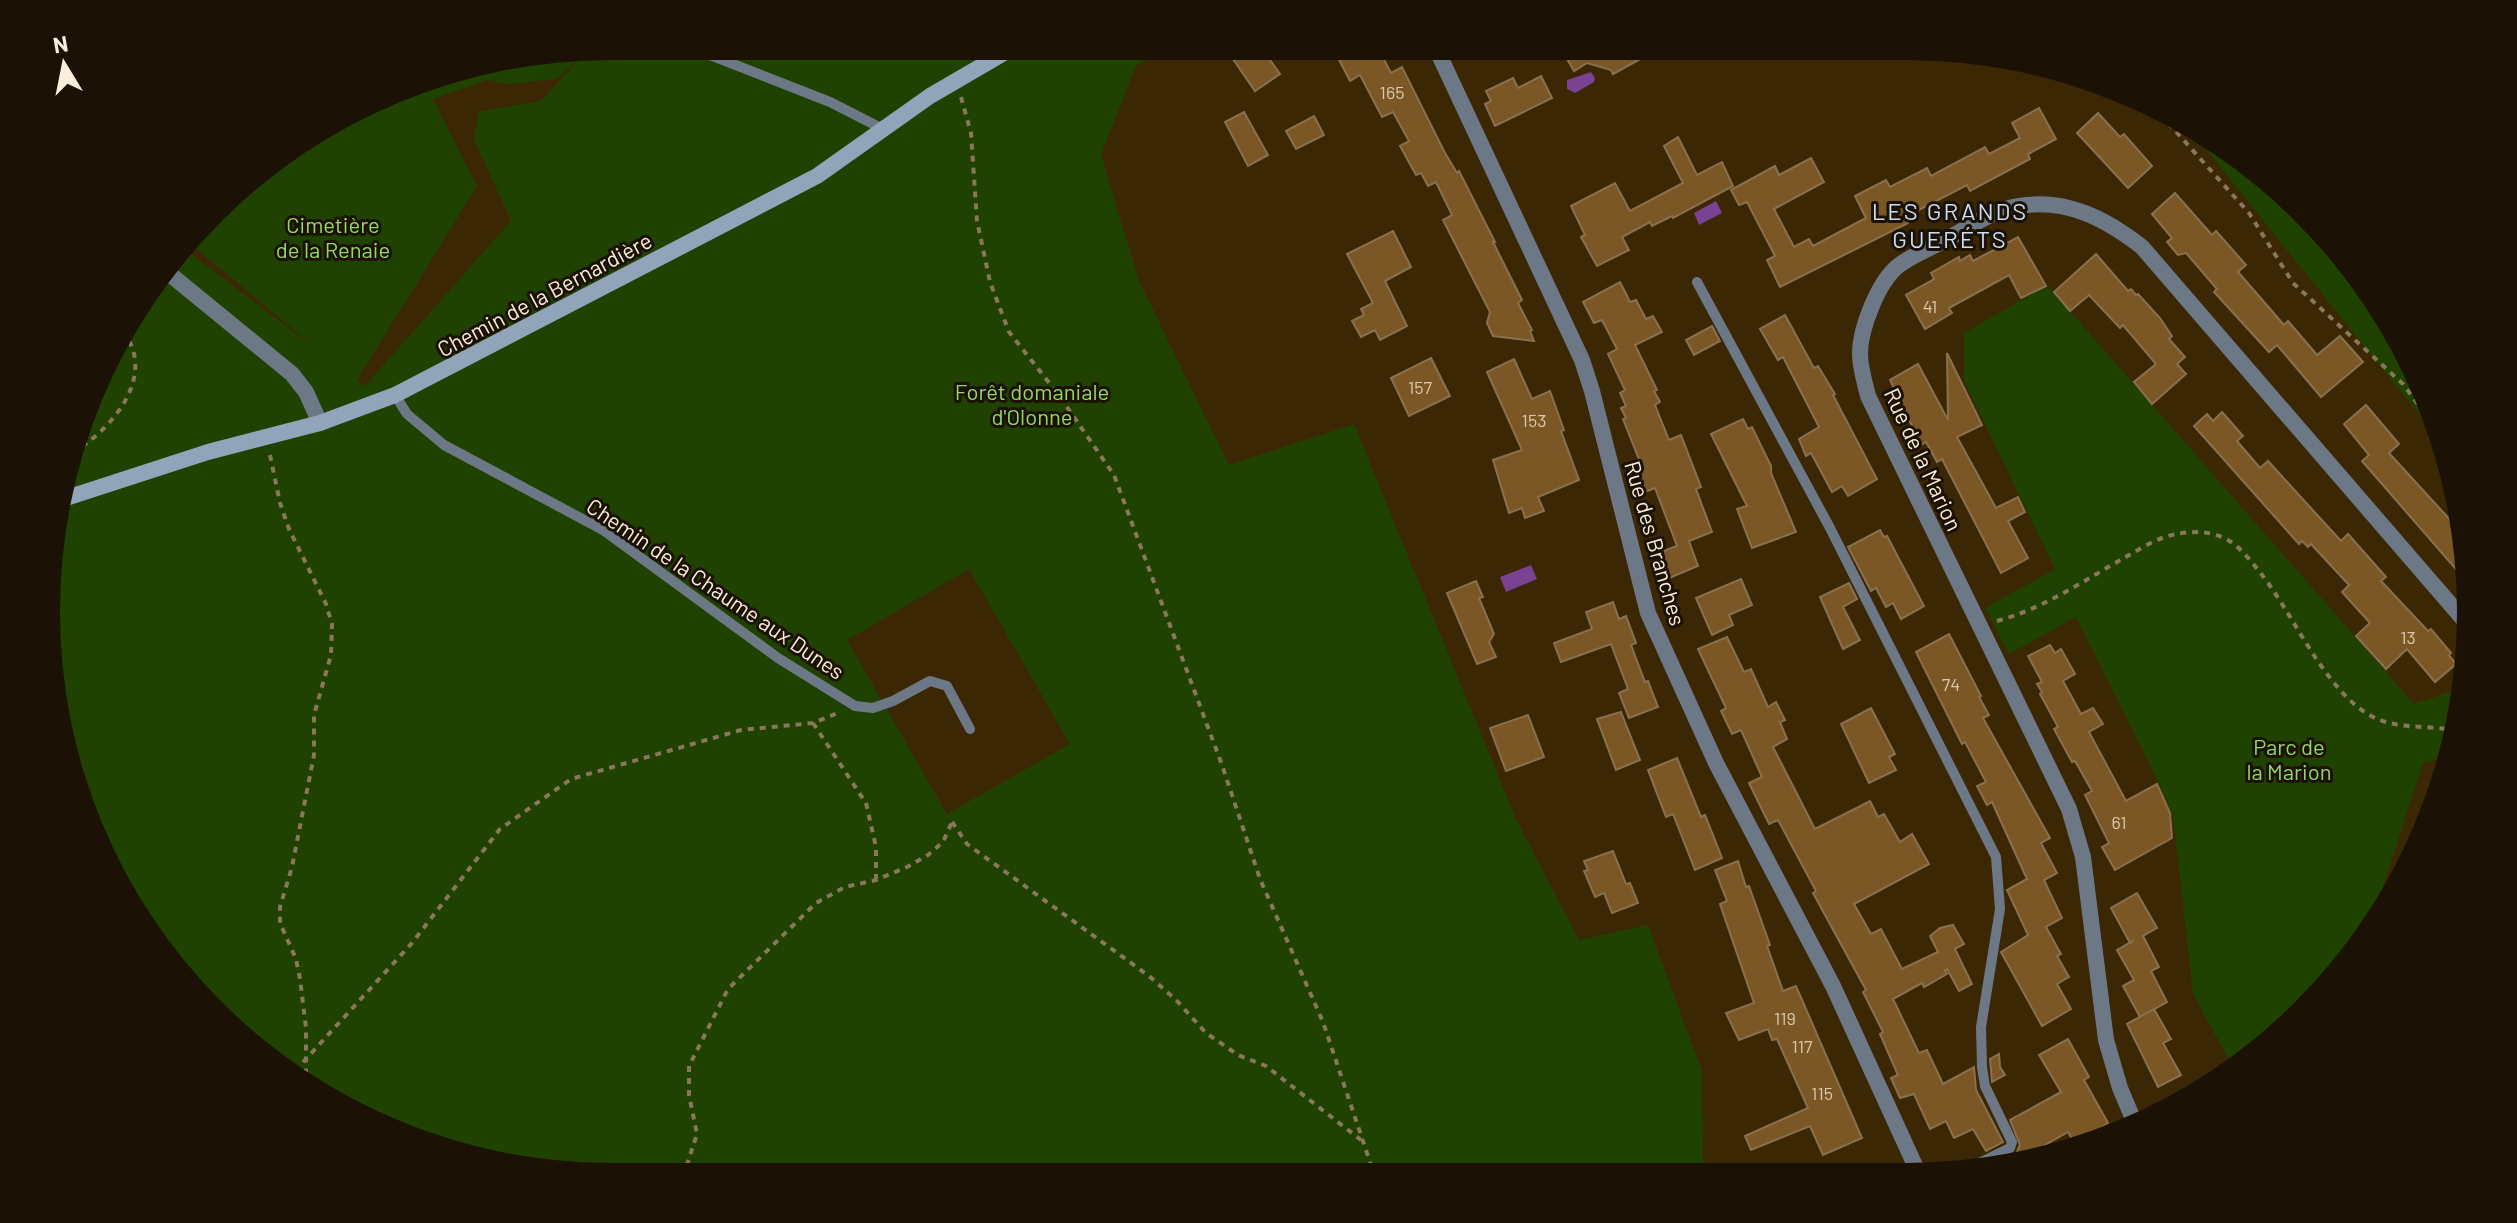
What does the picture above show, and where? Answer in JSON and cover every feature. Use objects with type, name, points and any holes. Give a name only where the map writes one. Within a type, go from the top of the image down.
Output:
[{"type":"street","name":"Chemin de la Bernardière","points":[[73,496],[208,452],[320,423],[395,395],[817,176],[883,129],[992,60]]},
{"type":"street","name":"Rue des Branches","points":[[1442,60],[1582,360],[1648,613],[1716,763],[1833,986],[1914,1163]]},
{"type":"street","name":"Rue de la Marion","points":[[2131,1114],[2106,1040],[2083,857],[2069,809],[1868,396],[1860,354],[1865,323],[1878,294],[1897,267],[1989,216],[2017,206],[2047,204],[2081,209],[2114,225],[2142,247],[2457,612]]},
{"type":"street","points":[[173,277],[292,374],[306,392],[320,423]]},
{"type":"lane","points":[[723,60],[830,102],[883,129]]},
{"type":"lane","points":[[1697,282],[1830,528],[1996,857],[2000,909],[1981,1027],[1982,1067],[1985,1086],[2012,1142],[2010,1148],[1996,1155]]},
{"type":"lane","name":"Chemin de la Chaume aux Dunes","points":[[395,395],[407,414],[444,445],[603,530],[778,658],[855,706],[873,708],[930,681],[947,686],[970,729]]},
{"type":"path","points":[[956,81],[971,133],[977,221],[990,282],[1009,332],[1058,394],[1114,475],[1222,765],[1260,879],[1323,1022],[1370,1163]]},
{"type":"path","points":[[2175,131],[2249,213],[2293,283],[2403,384],[2415,400]]},
{"type":"path","points":[[86,445],[108,426],[131,391],[135,357],[131,342]]},
{"type":"path","points":[[267,436],[280,503],[332,624],[331,655],[314,715],[314,755],[292,867],[280,907],[280,923],[296,959],[300,979],[306,1071]]},
{"type":"path","points":[[1980,625],[2024,614],[2167,536],[2196,532],[2212,534],[2234,544],[2247,556],[2267,580],[2337,686],[2358,707],[2379,721],[2403,727],[2444,728]]},
{"type":"path","points":[[300,1066],[412,943],[500,829],[571,779],[741,730],[813,723],[855,706]]},
{"type":"path","points":[[813,723],[866,803],[876,847],[876,880]]},
{"type":"path","points":[[688,1163],[697,1134],[689,1095],[689,1066],[728,989],[816,903],[845,887],[876,880],[928,855],[943,842],[952,822],[967,844],[1149,976],[1206,1033],[1238,1055],[1266,1066],[1363,1142]]},
{"type":"green space","points":[[1146,60],[1136,66],[1101,155],[1139,281],[1229,465],[1354,424],[1516,819],[1579,940],[1648,925],[1702,1071],[1703,1163],[575,1162],[504,1152],[434,1134],[336,1089],[276,1049],[222,1001],[174,947],[134,887],[102,823],[79,754],[65,683],[60,612],[65,540],[89,434],[134,336],[192,254],[319,351],[197,249],[248,197],[305,153],[368,117],[434,89],[504,71],[575,61]],"holes":[[[578,61],[541,101],[479,111],[474,139],[511,221],[365,386],[357,380],[477,186],[433,99],[488,80],[507,84],[556,79]],[[969,569],[1070,744],[947,814],[847,640]]]},
{"type":"green space","points":[[2206,149],[2269,197],[2343,276],[2383,336],[2422,418]]},
{"type":"green space","name":"Parc de la Marion","points":[[2047,285],[2414,704],[2451,692],[2436,760],[2423,763],[2383,887],[2364,918],[2320,975],[2269,1026],[2228,1058],[2193,994],[2173,816],[2076,617],[2009,654],[1985,608],[2055,569],[1964,381],[1964,333]]},
{"type":"shaded area","points":[[1591,72],[1594,82],[1575,93],[1567,89],[1567,80]]},
{"type":"shaded area","points":[[1716,201],[1722,213],[1699,225],[1694,213]]},
{"type":"shaded area","points":[[1531,565],[1537,579],[1506,592],[1500,577]]},
{"type":"building","points":[[1234,60],[1270,60],[1280,74],[1255,91]]},
{"type":"building","points":[[1339,60],[1384,60],[1391,73],[1402,67],[1495,242],[1522,300],[1518,303],[1532,330],[1534,341],[1493,336],[1487,323],[1490,312],[1443,220],[1452,215],[1436,182],[1428,186],[1421,173],[1416,175],[1400,146],[1409,141],[1393,112],[1382,117],[1360,75],[1350,81]]},
{"type":"building","points":[[1568,60],[1638,60],[1613,74],[1611,70],[1587,63],[1574,71]]},
{"type":"building","points":[[1541,76],[1552,98],[1495,126],[1485,104],[1491,101],[1486,91],[1513,78],[1518,88]]},
{"type":"building","points":[[2039,108],[2056,139],[2028,154],[2030,159],[1970,191],[1967,185],[1905,217],[1908,223],[1780,287],[1767,260],[1775,256],[1747,202],[1739,205],[1731,190],[1775,166],[1779,175],[1811,158],[1824,182],[1774,209],[1794,247],[1809,239],[1813,246],[1866,218],[1855,196],[1886,180],[1890,187],[1927,168],[1931,176],[1985,147],[1989,154],[2020,138],[2012,123]]},
{"type":"building","points":[[1244,112],[1268,155],[1248,166],[1225,122]]},
{"type":"building","points":[[2098,113],[2120,137],[2124,134],[2152,166],[2128,188],[2077,133]]},
{"type":"building","points":[[1314,116],[1324,135],[1296,149],[1286,131]]},
{"type":"building","points":[[1678,137],[1697,175],[1722,162],[1733,186],[1673,218],[1652,226],[1650,222],[1622,237],[1629,250],[1597,266],[1581,237],[1585,235],[1571,206],[1615,183],[1630,211],[1683,183],[1664,146]]},
{"type":"building","points":[[2175,193],[2212,235],[2216,231],[2246,265],[2238,272],[2284,325],[2288,321],[2317,355],[2340,336],[2363,362],[2321,397],[2277,345],[2269,352],[2214,292],[2217,289],[2186,253],[2178,255],[2167,242],[2172,238],[2152,214]]},
{"type":"building","points":[[1393,231],[1411,267],[1385,281],[1407,326],[1380,340],[1375,330],[1361,337],[1352,321],[1364,315],[1361,309],[1373,303],[1347,254]]},
{"type":"building","points":[[2018,237],[2046,286],[2021,298],[2009,275],[1949,308],[1952,313],[1925,329],[1906,295],[1934,279],[1931,273],[1959,257],[1960,261],[1970,255],[1973,261]]},
{"type":"building","points":[[2096,254],[2128,291],[2131,289],[2138,294],[2160,318],[2172,336],[2169,339],[2185,357],[2177,364],[2186,374],[2152,404],[2134,382],[2156,364],[2123,325],[2120,328],[2089,295],[2070,311],[2054,292]]},
{"type":"building","points":[[1620,282],[1630,302],[1636,300],[1646,319],[1653,316],[1662,332],[1635,345],[1657,390],[1654,391],[1660,402],[1655,405],[1669,440],[1681,435],[1701,487],[1696,489],[1712,532],[1689,541],[1698,566],[1667,579],[1658,553],[1677,546],[1655,488],[1645,492],[1637,472],[1640,471],[1640,462],[1621,408],[1626,406],[1620,393],[1625,390],[1608,354],[1617,349],[1602,320],[1594,323],[1583,302]]},
{"type":"building","points":[[1785,315],[1814,368],[1818,366],[1835,394],[1877,479],[1848,496],[1842,486],[1832,492],[1811,453],[1806,456],[1799,439],[1819,427],[1783,357],[1778,360],[1760,329]]},
{"type":"building","points":[[1712,326],[1720,341],[1694,355],[1686,340]]},
{"type":"building","points":[[1947,353],[1982,425],[1957,437],[1996,508],[2018,497],[2025,512],[2008,521],[2028,558],[2001,573],[1942,459],[1937,462],[1926,442],[1921,445],[1890,380],[1918,364],[1948,420]]},
{"type":"building","points":[[1431,358],[1450,396],[1409,416],[1391,378]]},
{"type":"building","points":[[1514,359],[1532,399],[1550,391],[1579,480],[1538,497],[1544,511],[1525,518],[1522,508],[1509,513],[1493,460],[1522,450],[1487,372]]},
{"type":"building","points":[[2366,405],[2399,444],[2389,453],[2448,518],[2455,568],[2362,461],[2369,455],[2344,424]]},
{"type":"building","points":[[2222,412],[2243,436],[2237,441],[2260,468],[2268,461],[2341,541],[2348,534],[2386,577],[2381,581],[2451,653],[2449,655],[2454,666],[2435,682],[2407,649],[2386,669],[2356,636],[2370,623],[2342,592],[2349,585],[2311,544],[2308,547],[2302,541],[2299,544],[2194,426],[2207,414],[2213,421]]},
{"type":"building","points":[[1743,419],[1748,429],[1752,427],[1771,466],[1771,473],[1796,532],[1752,548],[1737,509],[1747,506],[1711,434]]},
{"type":"building","points":[[1880,530],[1884,537],[1887,536],[1924,606],[1901,619],[1893,603],[1886,607],[1876,588],[1871,591],[1848,547]]},
{"type":"building","points":[[1741,579],[1752,605],[1729,615],[1733,625],[1712,635],[1696,598]]},
{"type":"building","points":[[1476,581],[1483,597],[1479,598],[1494,634],[1489,642],[1496,657],[1477,664],[1447,593]]},
{"type":"building","points":[[1849,583],[1857,599],[1843,607],[1860,640],[1843,649],[1820,597]]},
{"type":"building","points":[[1613,602],[1619,619],[1626,616],[1636,643],[1631,645],[1658,707],[1629,718],[1619,693],[1628,689],[1611,644],[1561,662],[1554,643],[1592,629],[1586,612]]},
{"type":"building","points":[[1949,634],[1989,715],[1983,718],[2050,838],[2041,843],[2057,873],[2044,880],[2062,918],[2046,927],[2069,977],[2057,984],[2071,1009],[2042,1026],[2001,952],[2028,935],[2007,890],[2027,879],[1992,802],[1987,805],[1977,786],[1986,782],[1965,742],[1962,744],[1916,652]]},
{"type":"building","points":[[1727,637],[1744,672],[1751,669],[1768,707],[1776,702],[1785,720],[1780,722],[1787,739],[1773,747],[1815,829],[1870,801],[1878,817],[1884,814],[1900,842],[1912,834],[1929,864],[1854,904],[1871,934],[1881,929],[1902,969],[1938,952],[1930,936],[1940,928],[1953,925],[1964,944],[1955,949],[1972,984],[1959,991],[1947,969],[1947,974],[1924,987],[1922,983],[1893,999],[1919,1053],[1927,1050],[1943,1084],[1974,1067],[1976,1090],[2003,1142],[1986,1151],[1973,1129],[1954,1138],[1946,1121],[1930,1129],[1914,1094],[1900,1098],[1891,1078],[1898,1075],[1880,1034],[1883,1032],[1863,992],[1866,990],[1813,893],[1816,891],[1778,820],[1769,824],[1749,783],[1762,777],[1741,730],[1732,734],[1721,711],[1726,708],[1698,649]]},
{"type":"building","points":[[2050,645],[2055,653],[2061,649],[2075,674],[2063,681],[2081,714],[2093,708],[2103,724],[2089,732],[2126,801],[2157,784],[2170,813],[2172,838],[2115,870],[2102,847],[2109,843],[2085,795],[2092,791],[2054,729],[2058,727],[2037,684],[2042,682],[2028,656]]},
{"type":"building","points":[[1871,708],[1895,754],[1889,757],[1896,770],[1869,783],[1841,724]]},
{"type":"building","points":[[1621,712],[1640,760],[1616,770],[1597,719]]},
{"type":"building","points":[[1528,715],[1544,757],[1506,771],[1490,728]]},
{"type":"building","points":[[1677,758],[1722,858],[1695,870],[1673,814],[1666,817],[1648,770]]},
{"type":"building","points":[[1613,851],[1626,884],[1630,883],[1638,903],[1612,913],[1604,893],[1595,897],[1584,871],[1588,870],[1584,861]]},
{"type":"building","points":[[1738,861],[1770,945],[1767,946],[1783,991],[1796,986],[1862,1138],[1823,1155],[1810,1126],[1751,1150],[1745,1136],[1808,1108],[1777,1039],[1772,1040],[1768,1029],[1739,1040],[1726,1013],[1754,1003],[1720,904],[1727,901],[1715,870]]},
{"type":"building","points":[[2137,893],[2157,928],[2143,936],[2159,967],[2151,971],[2167,1002],[2140,1017],[2123,986],[2134,980],[2117,950],[2130,943],[2111,908]]},
{"type":"building","points":[[2154,1009],[2171,1039],[2163,1043],[2181,1075],[2158,1087],[2127,1024]]},
{"type":"building","points":[[2068,1039],[2089,1077],[2084,1080],[2108,1123],[2071,1137],[2068,1132],[2046,1144],[2017,1151],[2020,1145],[2010,1120],[2061,1092],[2039,1055]]},
{"type":"building","points":[[1999,1054],[2000,1067],[2005,1075],[1992,1082],[1990,1059]]},
{"type":"district","name":"LES GRANDS GUERÉTS","points":[[1950,224]]},
{"type":"park label","name":"Cimetière de la Renaie","points":[[333,236]]},
{"type":"park label","name":"Forêt domaniale d'Olonne","points":[[1032,404]]}]
